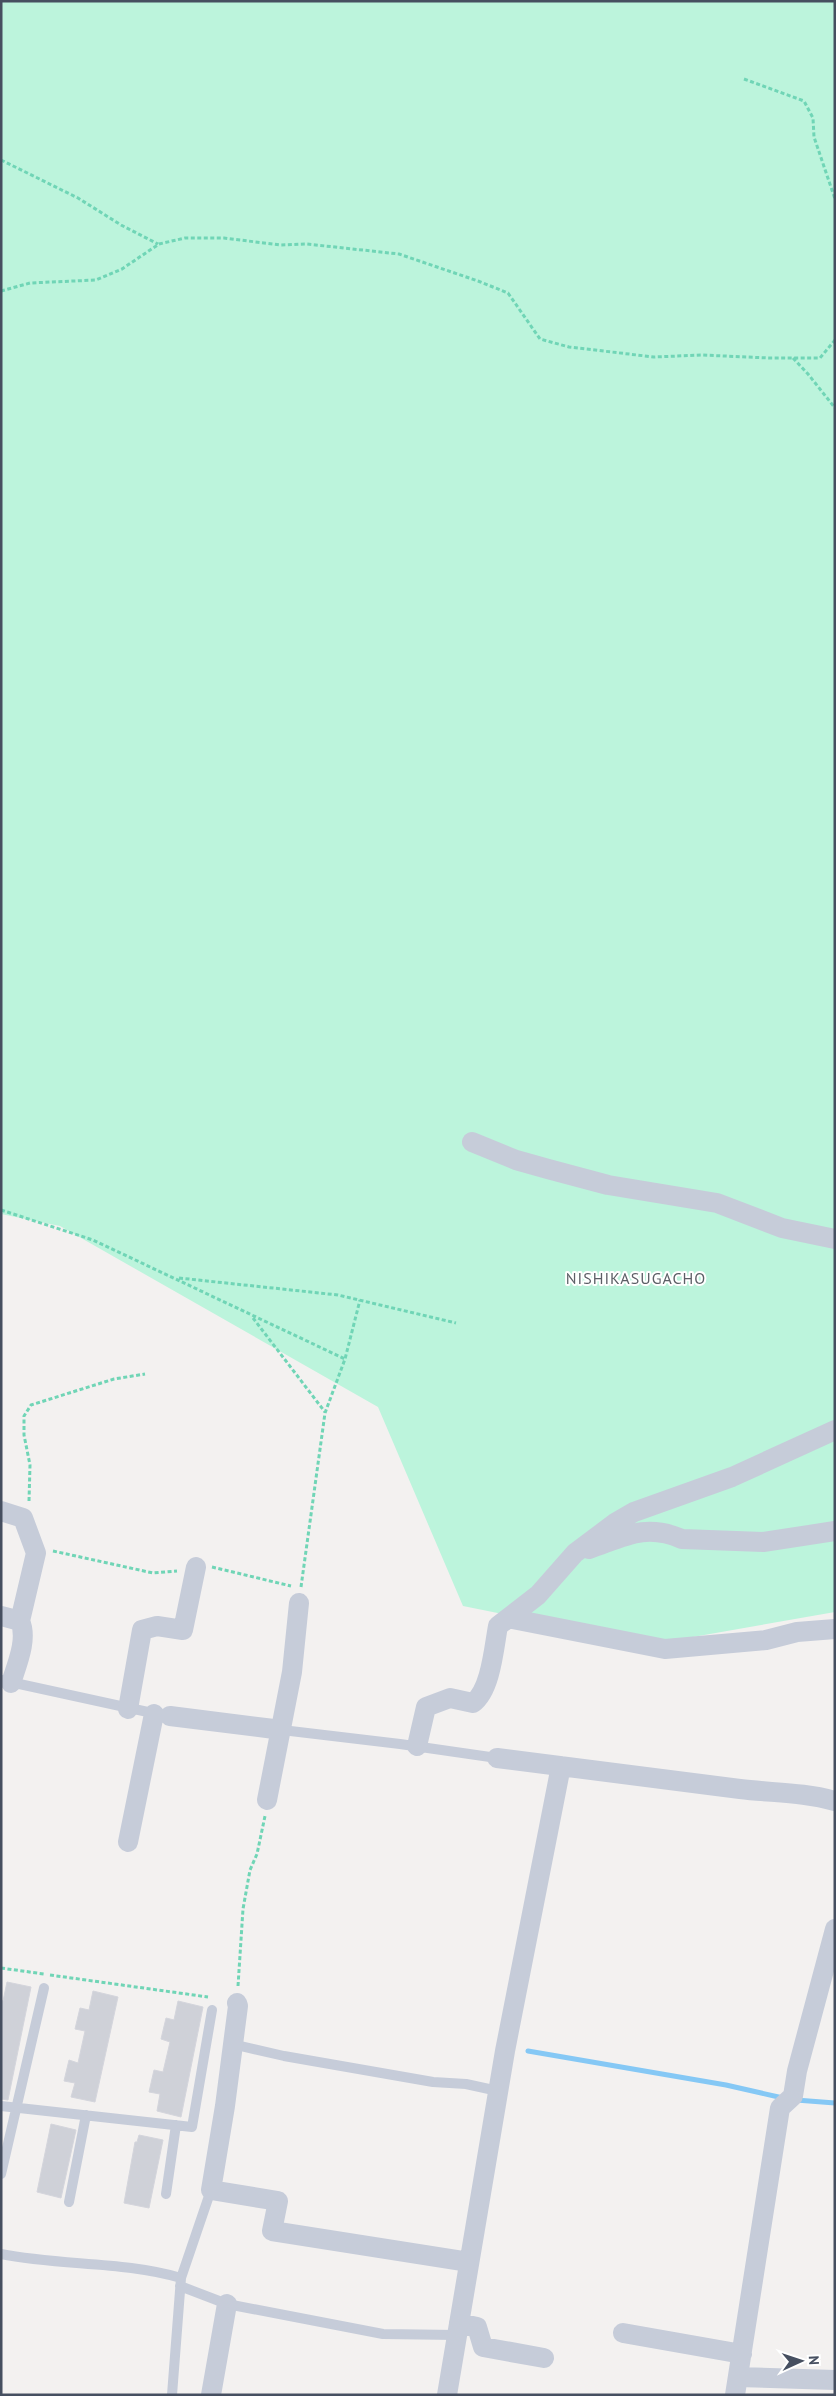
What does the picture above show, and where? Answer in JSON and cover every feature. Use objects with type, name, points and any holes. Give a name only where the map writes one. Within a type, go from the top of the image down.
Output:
[{"type":"street","points":[[472,1142],[516,1160],[608,1185],[717,1203],[782,1228],[835,1238]]},
{"type":"street","points":[[417,1746],[426,1707],[450,1698],[473,1703],[481,1698],[492,1663],[498,1626],[538,1595],[575,1554],[615,1523],[634,1512],[732,1477],[835,1430]]},
{"type":"street","points":[[1,1510],[23,1518],[36,1553],[11,1618],[24,1629],[22,1644],[6,1681]]},
{"type":"street","points":[[575,1554],[644,1531],[671,1534],[682,1539],[763,1542],[835,1531]]},
{"type":"street","points":[[128,1709],[142,1630],[157,1626],[183,1630],[196,1567]]},
{"type":"street","points":[[267,1800],[292,1672],[300,1596]]},
{"type":"street","points":[[508,1618],[665,1649],[766,1640],[797,1632],[835,1629]]},
{"type":"street","points":[[128,1842],[128,1801],[162,1715],[282,1730]]},
{"type":"street","points":[[497,1758],[604,1770],[756,1791],[795,1792],[835,1800]]},
{"type":"street","points":[[449,2394],[498,2091],[561,1766]]},
{"type":"street","points":[[835,1929],[797,2071],[793,2096],[780,2108],[737,2386],[835,2380]]},
{"type":"street","points":[[237,2003],[225,2106],[211,2190],[278,2201],[272,2231],[469,2262]]},
{"type":"street","points":[[211,2395],[227,2304]]},
{"type":"street","points":[[458,2329],[477,2327],[483,2347],[544,2358]]},
{"type":"street","points":[[623,2333],[742,2354]]},
{"type":"lane","points":[[6,1681],[162,1715]]},
{"type":"lane","points":[[282,1730],[417,1746],[497,1758]]},
{"type":"lane","points":[[1,2174],[44,1988]]},
{"type":"lane","points":[[1,2106],[192,2126],[212,2010]]},
{"type":"lane","points":[[232,2044],[284,2056],[433,2082],[466,2084],[498,2091]]},
{"type":"lane","points":[[69,2202],[86,2115]]},
{"type":"lane","points":[[166,2194],[176,2125]]},
{"type":"lane","points":[[172,2395],[181,2282],[207,2196],[211,2190]]},
{"type":"lane","points":[[1,2254],[26,2259],[160,2272],[227,2304],[383,2334],[458,2329]]},
{"type":"path","points":[[744,79],[804,101],[813,118],[814,137],[835,199]]},
{"type":"path","points":[[1,160],[78,198],[121,225],[159,244]]},
{"type":"path","points":[[1,291],[30,283],[96,280],[122,269],[159,244],[185,238],[224,238],[280,245],[307,244],[400,254],[508,293],[540,340],[569,347],[654,357],[702,355],[820,358],[835,340]]},
{"type":"path","points":[[792,358],[808,374],[835,408]]},
{"type":"path","points":[[1,1210],[93,1240],[345,1359]]},
{"type":"path","points":[[176,1278],[338,1295],[456,1322]]},
{"type":"path","points":[[36,1553],[46,1550],[153,1574],[203,1566],[241,1573],[300,1596],[325,1413],[345,1359],[360,1300]]},
{"type":"path","points":[[251,1316],[325,1413]]},
{"type":"path","points":[[23,1518],[29,1500],[30,1465],[24,1435],[24,1416],[31,1405],[114,1379],[145,1374]]},
{"type":"path","points":[[1,1968],[197,1995],[237,2003],[243,1909],[250,1870],[257,1854],[262,1834],[267,1800]]},
{"type":"green space","points":[[1,1],[835,1],[835,1612],[653,1644],[463,1606],[378,1407],[60,1226],[1,1214]]},
{"type":"building","points":[[7,1982],[31,1987],[8,2100],[1,2099],[1,2000],[3,2001]]},
{"type":"building","points":[[93,1991],[118,1997],[95,2102],[71,2097],[75,2083],[64,2081],[69,2060],[78,2063],[85,2031],[75,2029],[80,2008],[89,2010]]},
{"type":"building","points":[[178,2001],[203,2007],[181,2117],[157,2111],[160,2094],[149,2092],[154,2070],[163,2072],[170,2042],[161,2039],[166,2018],[174,2020]]},
{"type":"building","points":[[51,2124],[76,2130],[61,2198],[37,2192]]},
{"type":"building","points":[[139,2135],[163,2140],[149,2208],[124,2203],[135,2142],[137,2142]]},
{"type":"waterway","points":[[528,2051],[726,2085],[783,2098]]},
{"type":"waterway","points":[[796,2100],[835,2103]]},
{"type":"district","name":"NISHIKASUGACHO","points":[[636,1278]]}]
